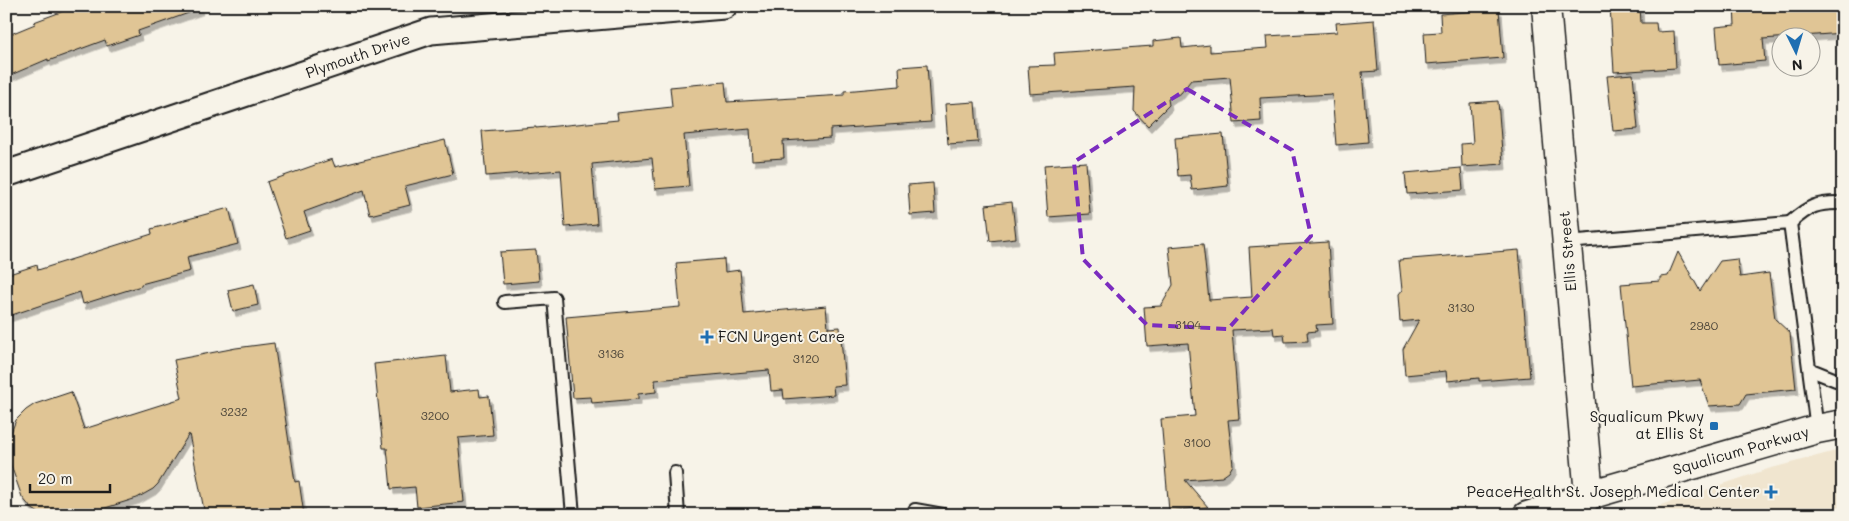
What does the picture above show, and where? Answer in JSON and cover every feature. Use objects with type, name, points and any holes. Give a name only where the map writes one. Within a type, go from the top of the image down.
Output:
[{"type":"street","name":"Plymouth Drive","points":[[6,174],[431,31],[724,6]]},
{"type":"street","name":"Ellis Street","points":[[1546,6],[1590,505]]},
{"type":"street","name":"Squalicum Parkway","points":[[1526,515],[1590,505],[1830,426]]},
{"type":"lane","points":[[1567,242],[1790,223],[1807,208],[1827,202],[1843,203]]},
{"type":"lane","points":[[1790,223],[1811,370],[1830,426]]},
{"type":"lane","points":[[505,302],[554,298],[572,515]]},
{"type":"lane","points":[[1811,370],[1836,380],[1843,379]]},
{"type":"lane","points":[[675,473],[678,515]]},
{"type":"lane","points":[[915,510],[942,515]]},
{"type":"highlighted area","points":[[1187,89],[1292,150],[1311,236],[1228,329],[1147,325],[1083,259],[1074,162]]},
{"type":"shaded area","name":"PeaceHealth St. Joseph Medical Center","points":[[1843,449],[1843,515],[1631,515],[1768,469]]},
{"type":"building","points":[[77,6],[199,6],[200,9],[138,31],[139,35],[107,46],[105,40],[48,61],[48,59],[6,77],[6,36],[35,24],[34,22]]},
{"type":"building","points":[[1610,6],[1640,6],[1641,23],[1656,23],[1657,32],[1674,31],[1676,68],[1614,72]]},
{"type":"building","points":[[1734,6],[1843,6],[1843,33],[1822,35],[1822,28],[1772,28],[1772,38],[1763,39],[1765,61],[1719,65],[1716,27],[1735,25]]},
{"type":"building","points":[[1499,9],[1503,58],[1426,64],[1424,33],[1441,32],[1440,14]]},
{"type":"building","points":[[1374,20],[1378,71],[1362,72],[1368,142],[1336,145],[1332,94],[1260,98],[1261,121],[1234,123],[1230,77],[1191,80],[1181,93],[1168,99],[1169,105],[1148,126],[1134,111],[1135,87],[1030,94],[1028,66],[1055,65],[1054,53],[1153,46],[1153,41],[1181,38],[1182,48],[1210,45],[1210,52],[1268,48],[1267,36],[1337,32],[1336,23]]},
{"type":"building","points":[[927,65],[931,122],[830,129],[830,138],[783,141],[784,158],[752,160],[750,129],[684,135],[689,186],[655,189],[652,158],[592,164],[597,224],[565,227],[561,170],[486,176],[482,131],[618,120],[617,113],[672,107],[670,87],[725,82],[727,102],[844,95],[844,91],[900,86],[899,67]]},
{"type":"building","points":[[1633,74],[1638,129],[1613,131],[1607,76]]},
{"type":"building","points":[[1498,101],[1503,164],[1462,167],[1461,144],[1473,143],[1470,103]]},
{"type":"building","points":[[975,102],[978,142],[948,144],[945,104]]},
{"type":"building","points":[[1223,134],[1228,186],[1192,190],[1190,175],[1178,176],[1175,138]]},
{"type":"building","points":[[445,140],[453,174],[405,186],[410,205],[370,215],[364,190],[304,212],[310,230],[286,238],[267,182],[332,159],[335,167]]},
{"type":"building","points":[[1086,162],[1090,214],[1048,217],[1044,165]]},
{"type":"building","points":[[1461,168],[1463,190],[1407,194],[1405,173]]},
{"type":"building","points":[[933,183],[935,213],[910,215],[908,185]]},
{"type":"building","points":[[1012,202],[1016,238],[990,241],[986,205]]},
{"type":"building","points":[[229,208],[238,244],[187,257],[190,271],[141,284],[141,286],[83,304],[80,292],[6,317],[6,275],[37,265],[38,270],[152,234],[151,229]]},
{"type":"building","points":[[1328,242],[1333,324],[1316,325],[1317,331],[1307,332],[1308,341],[1285,342],[1284,334],[1274,335],[1273,328],[1232,330],[1239,419],[1228,420],[1233,465],[1229,472],[1222,477],[1185,480],[1208,507],[1169,511],[1161,419],[1195,416],[1188,343],[1147,346],[1144,307],[1161,306],[1173,285],[1169,247],[1203,244],[1209,300],[1252,297],[1249,247]]},
{"type":"building","points":[[536,250],[539,281],[503,284],[500,252]]},
{"type":"building","points":[[1519,250],[1530,377],[1479,381],[1479,378],[1447,381],[1446,371],[1405,375],[1403,349],[1419,320],[1400,322],[1398,295],[1402,290],[1399,260]]},
{"type":"building","points":[[1678,252],[1700,291],[1720,261],[1737,259],[1740,277],[1769,273],[1775,319],[1790,333],[1796,389],[1746,394],[1740,404],[1709,406],[1700,380],[1631,386],[1621,284],[1660,281],[1660,277],[1668,276]]},
{"type":"building","points":[[724,259],[725,272],[740,270],[744,314],[826,306],[828,328],[840,327],[845,385],[833,386],[834,395],[784,399],[783,390],[771,391],[769,370],[655,380],[656,392],[638,394],[638,399],[592,403],[591,397],[573,398],[566,317],[680,307],[676,263]]},
{"type":"building","points":[[254,284],[258,305],[233,311],[228,290]]},
{"type":"building","points":[[274,343],[295,482],[299,481],[304,515],[205,515],[189,434],[158,484],[137,498],[83,515],[42,515],[31,508],[22,497],[9,460],[8,440],[16,420],[35,404],[71,392],[84,429],[182,398],[174,360]]},
{"type":"building","points":[[446,356],[450,392],[479,389],[480,397],[489,396],[493,435],[458,438],[464,502],[417,507],[415,487],[391,489],[387,448],[383,448],[374,364]]},
{"type":"place","name":"FCN Urgent Care","points":[[707,337]]},
{"type":"place","name":"Squalicum Pkwy at Ellis St","points":[[1714,426]]},
{"type":"place","name":"PeaceHealth St. Joseph Medical Center","points":[[1771,492]]}]
